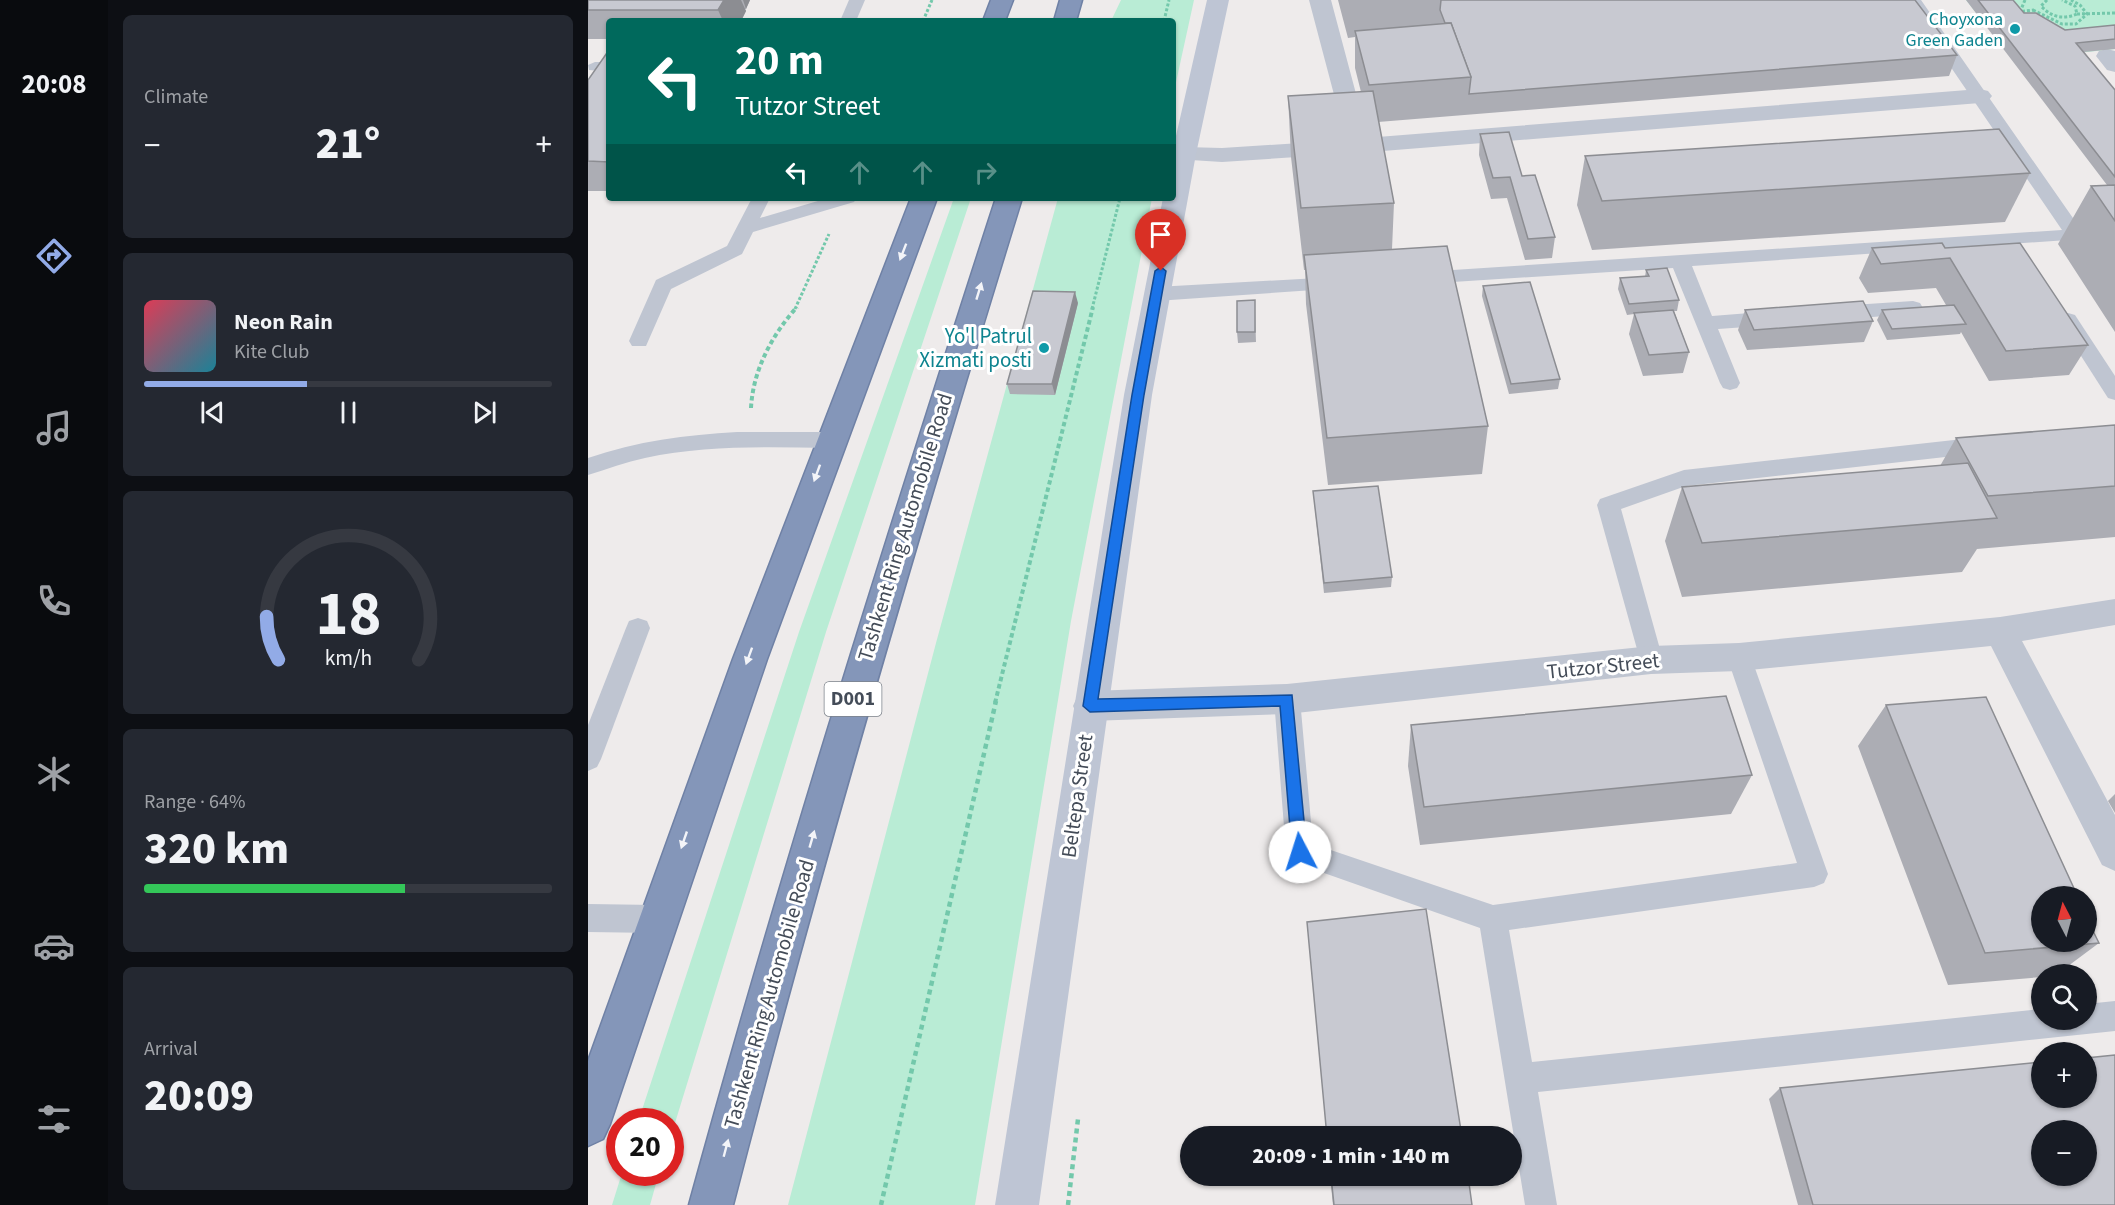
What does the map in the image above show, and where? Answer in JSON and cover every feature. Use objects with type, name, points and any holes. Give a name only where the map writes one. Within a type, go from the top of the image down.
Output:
[{"type":"highway","points":[[995,18],[1002,0]]},
{"type":"highway","points":[[1066,18],[1071,0]]},
{"type":"highway","points":[[588,1124],[656,919],[734,698],[829,440],[923,201]]},
{"type":"highway","name":"Tashkent Ring Automobile Road","points":[[711,1205],[754,1042],[871,635],[1008,201]]},
{"type":"street","name":"Beltepa Street","points":[[1176,194],[1218,0]]},
{"type":"street","points":[[1320,0],[1358,146]]},
{"type":"street","points":[[1184,154],[1222,155],[1358,146],[1980,96]]},
{"type":"street","name":"Beltepa Street","points":[[1017,1205],[1090,706],[1156,294],[1175,201]]},
{"type":"street","name":"Tutzor Street","points":[[1090,706],[1287,699],[1651,660],[1738,657],[2000,631],[2115,612]]},
{"type":"street","points":[[2000,631],[2115,853]]},
{"type":"lane","points":[[849,18],[857,0]]},
{"type":"lane","points":[[1398,279],[2075,235],[1913,0]]},
{"type":"lane","points":[[639,340],[663,285],[735,250],[760,201]]},
{"type":"lane","points":[[746,228],[836,201]]},
{"type":"lane","points":[[2017,239],[2030,258]]},
{"type":"lane","points":[[1680,261],[1730,382]]},
{"type":"lane","points":[[1156,294],[1351,282]]},
{"type":"lane","points":[[1821,315],[1925,307]]},
{"type":"lane","points":[[2060,307],[2115,393]]},
{"type":"lane","points":[[1706,323],[1798,316]]},
{"type":"lane","points":[[588,467],[618,455],[728,439],[829,440]]},
{"type":"lane","points":[[1651,660],[1608,505],[1684,478],[1999,444]]},
{"type":"lane","points":[[588,759],[638,628]]},
{"type":"lane","points":[[1287,699],[1300,852],[1493,919],[1814,874],[1738,657]]},
{"type":"lane","points":[[588,918],[656,919]]},
{"type":"lane","points":[[1493,919],[1541,1205]]},
{"type":"lane","points":[[2097,1018],[2115,1016]]},
{"type":"lane","points":[[1520,1079],[2031,1025]]},
{"type":"path","points":[[924,18],[932,0]]},
{"type":"path","points":[[1165,18],[1169,0]]},
{"type":"path","points":[[2020,12],[2025,0]]},
{"type":"path","points":[[2043,9],[2042,3],[2047,0]]},
{"type":"path","points":[[2061,0],[2075,6],[2079,12],[2077,14]]},
{"type":"path","points":[[2071,0],[2080,5],[2088,14]]},
{"type":"path","points":[[2010,13],[2043,9],[2057,17],[2069,18],[2077,14],[2115,13]]},
{"type":"path","points":[[2033,10],[2056,22],[2076,25],[2083,22],[2088,14]]},
{"type":"path","points":[[2069,18],[2082,31]]},
{"type":"path","points":[[728,439],[751,409],[752,389],[777,330],[798,306],[845,201]]},
{"type":"path","points":[[881,1205],[1005,655],[1119,201]]},
{"type":"green space","points":[[1121,0],[1194,0],[1176,82],[1176,18],[1112,18]]},
{"type":"green space","name":"Choyxona Green Gaden","points":[[1966,0],[2115,0],[2115,49],[2013,60]]},
{"type":"green space","points":[[953,201],[970,201],[826,632],[680,1108],[643,1108],[799,632]]},
{"type":"green space","points":[[1057,201],[1151,201],[1071,621],[975,1205],[788,1205],[936,643]]},
{"type":"green space","points":[[618,1186],[655,1186],[650,1205],[612,1205]]},
{"type":"building","points":[[588,0],[724,0],[718,10],[588,10]]},
{"type":"building","points":[[1441,0],[1915,0],[1957,55],[1469,94],[1471,77],[1451,23],[1445,23],[1440,10]]},
{"type":"building","points":[[1978,0],[2013,0],[2024,13],[2036,13],[2065,30],[2115,25],[2115,39],[2076,43],[2115,90],[2115,177]]},
{"type":"building","points":[[1451,23],[1471,77],[1369,85],[1355,31]]},
{"type":"building","points":[[606,54],[606,162],[588,161],[588,80]]},
{"type":"building","points":[[1373,91],[1394,203],[1301,208],[1288,96]]},
{"type":"building","points":[[1999,129],[2030,173],[1602,201],[1585,156]]},
{"type":"building","points":[[1509,132],[1522,176],[1535,175],[1555,237],[1528,239],[1510,177],[1493,178],[1480,134]]},
{"type":"building","points":[[2115,185],[2115,221],[2091,186]]},
{"type":"building","points":[[1942,243],[1945,248],[2020,243],[2088,345],[2006,351],[1950,258],[1881,264],[1872,248]]},
{"type":"building","points":[[1447,246],[1488,426],[1327,438],[1304,255]]},
{"type":"building","points":[[1667,268],[1679,300],[1629,304],[1620,278],[1649,276],[1646,270]]},
{"type":"building","points":[[1530,282],[1560,379],[1511,384],[1483,286]]},
{"type":"building","name":"Yo'l Patrul Xizmati posti","points":[[1033,291],[1075,292],[1052,384],[1007,384]]},
{"type":"building","points":[[1255,300],[1255,332],[1237,332],[1237,301]]},
{"type":"building","points":[[1863,301],[1873,321],[1754,330],[1745,310]]},
{"type":"building","points":[[1954,305],[1966,324],[1892,329],[1882,310]]},
{"type":"building","points":[[1673,310],[1689,352],[1649,355],[1634,313]]},
{"type":"building","points":[[2115,425],[2115,486],[1988,496],[1956,438]]},
{"type":"building","points":[[1968,463],[1997,518],[1702,543],[1682,487]]},
{"type":"building","points":[[1378,486],[1392,577],[1324,583],[1313,491]]},
{"type":"building","points":[[1726,696],[1752,775],[1424,807],[1411,725]]},
{"type":"building","points":[[1986,697],[2073,886],[2031,886],[2031,949],[1985,953],[1886,705]]},
{"type":"building","points":[[1426,909],[1460,1126],[1326,1126],[1307,922]]},
{"type":"building","points":[[2115,1055],[2115,1205],[1813,1205],[1780,1088],[2031,1063],[2031,1108],[2097,1108],[2097,1057]]},
{"type":"building","points":[[1332,1186],[1469,1186],[1472,1205],[1334,1205]]},
{"type":"place","name":"Choyxona Green Gaden","points":[[2015,29]]},
{"type":"place","name":"Yo'l Patrul Xizmati posti","points":[[1044,348]]},
{"type":"route","points":[[1161,271],[1138,395],[1090,706],[1287,699],[1300,852]]}]
